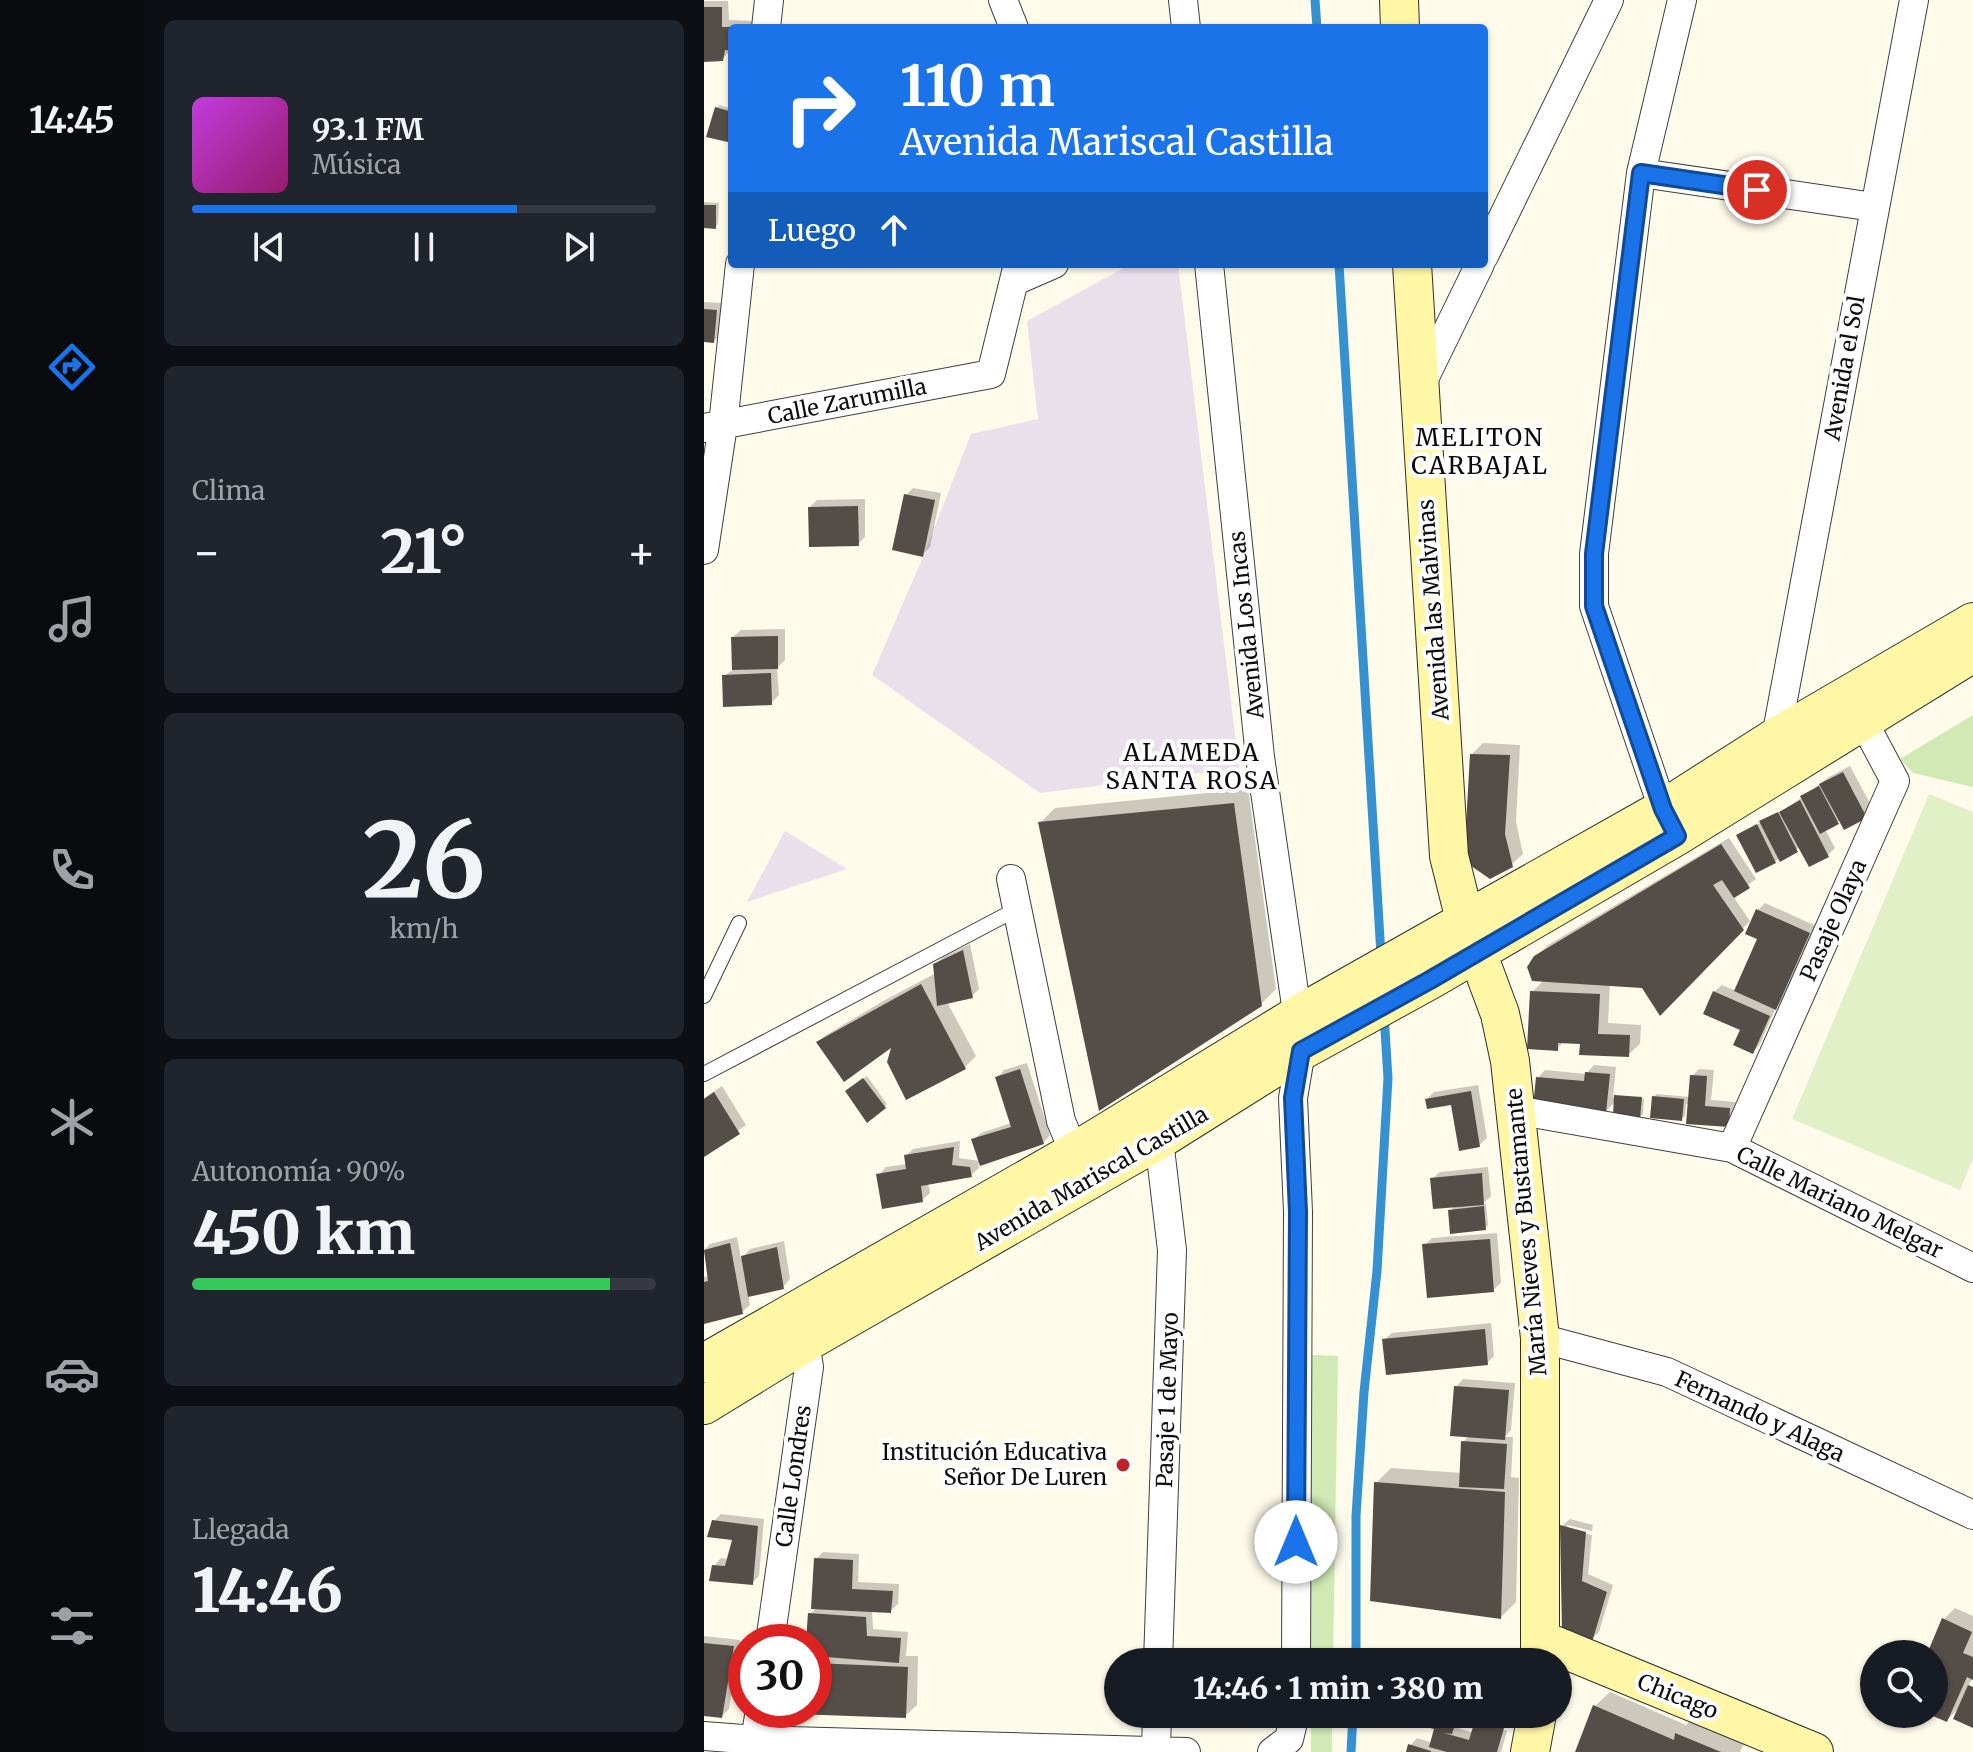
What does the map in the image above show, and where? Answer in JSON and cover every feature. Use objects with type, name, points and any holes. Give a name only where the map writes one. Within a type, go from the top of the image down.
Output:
[{"type":"main road","points":[[1399,0],[1400,24]]},
{"type":"main road","name":"Avenida las Malvinas","points":[[1412,268],[1449,856],[1471,936]]},
{"type":"main road","points":[[1471,936],[1670,822],[1856,707],[1973,622]]},
{"type":"main road","points":[[1670,822],[1776,737],[1856,707],[1973,653]]},
{"type":"main road","name":"Avenida Mariscal Castilla","points":[[1083,1165],[1159,1140],[1299,1033],[1369,974],[1430,939],[1471,936]]},
{"type":"main road","name":"Avenida Mariscal Castilla","points":[[704,1405],[797,1329],[1083,1165],[1299,1033],[1375,1011],[1430,980],[1471,936]]},
{"type":"main road","name":"María Nieves y Bustamante","points":[[1471,936],[1500,1014],[1510,1061],[1540,1338],[1541,1648]]},
{"type":"main road","name":"Avenida Mariscal Castilla","points":[[704,1363],[797,1329]]},
{"type":"main road","name":"Chicago","points":[[1572,1662],[1814,1752]]},
{"type":"main road","points":[[1530,1752],[1534,1728]]},
{"type":"street","points":[[766,24],[769,0]]},
{"type":"street","points":[[1003,0],[1012,24]]},
{"type":"street","points":[[1183,0],[1186,24]]},
{"type":"street","points":[[1488,248],[1609,0]]},
{"type":"street","points":[[1670,822],[1594,606],[1594,554],[1641,173],[1682,0]]},
{"type":"street","name":"Avenida el Sol","points":[[1776,737],[1914,0]]},
{"type":"street","points":[[1641,173],[1874,207]]},
{"type":"street","points":[[704,550],[713,426],[739,268]]},
{"type":"street","points":[[1016,273],[1037,268]]},
{"type":"street","name":"Avenida Los Incas","points":[[1209,268],[1260,757],[1299,1033],[1293,1098],[1298,1212],[1296,1648]]},
{"type":"street","points":[[1418,391],[1478,268]]},
{"type":"street","name":"Calle Zarumilla","points":[[713,426],[991,374],[1016,273]]},
{"type":"street","name":"Pasaje Olaya","points":[[1732,1148],[1895,781],[1856,707]]},
{"type":"street","points":[[1011,879],[1061,1121],[1083,1165]]},
{"type":"street","name":"Calle Mariano Melgar","points":[[1515,1110],[1732,1148],[1973,1268]]},
{"type":"street","name":"Pasaje 1 de Mayo","points":[[1158,1648],[1172,1250],[1159,1140]]},
{"type":"street","name":"Calle Londres","points":[[773,1624],[809,1367],[797,1329]]},
{"type":"street","name":"Fernando y Alaga","points":[[1540,1338],[1667,1372],[1973,1515]]},
{"type":"street","points":[[1156,1750],[1157,1728]]},
{"type":"street","points":[[1272,1752],[1289,1739],[1292,1728]]},
{"type":"street","points":[[704,1736],[754,1746],[1186,1752]]},
{"type":"lane","points":[[704,1074],[1017,909]]},
{"type":"lane","points":[[704,996],[739,923]]},
{"type":"shaded area","points":[[1124,268],[1178,268],[1239,768],[1040,793],[872,675],[971,434],[1038,419],[1027,321]]},
{"type":"shaded area","points":[[785,831],[847,869],[747,902]]},
{"type":"green space","points":[[1973,715],[1973,787],[1913,773],[1900,759]]},
{"type":"green space","points":[[1929,794],[1973,812],[1973,1159],[1960,1190],[1792,1119]]},
{"type":"green space","points":[[1312,1355],[1338,1356],[1333,1648],[1310,1648],[1307,1430]]},
{"type":"green space","points":[[1311,1728],[1332,1728],[1332,1752],[1311,1752]]},
{"type":"building","points":[[704,7],[722,7],[722,27],[728,27],[728,50],[725,50],[723,61],[704,62]]},
{"type":"building","points":[[715,107],[728,111],[728,142],[706,137]]},
{"type":"building","points":[[704,205],[716,205],[716,229],[704,228]]},
{"type":"building","points":[[704,309],[717,310],[714,343],[704,342]]},
{"type":"building","points":[[904,494],[935,500],[923,557],[892,550]]},
{"type":"building","points":[[858,506],[859,546],[809,547],[808,507]]},
{"type":"building","points":[[778,636],[778,669],[732,670],[731,637]]},
{"type":"building","points":[[771,673],[772,705],[723,707],[722,675]]},
{"type":"building","points":[[1470,754],[1510,755],[1505,834],[1513,867],[1490,879],[1464,861]]},
{"type":"building","points":[[1843,772],[1867,818],[1844,830],[1819,784]]},
{"type":"building","points":[[1819,786],[1839,824],[1820,834],[1800,796]]},
{"type":"building","points":[[1800,800],[1829,857],[1809,867],[1779,812]]},
{"type":"building","points":[[1234,803],[1262,1006],[1099,1111],[1038,822]]},
{"type":"building","points":[[1778,812],[1798,852],[1780,862],[1759,821]]},
{"type":"building","points":[[1757,824],[1776,863],[1756,873],[1736,835]]},
{"type":"building","points":[[1721,844],[1750,888],[1734,898],[1722,880],[1713,885],[1744,930],[1660,1016],[1642,988],[1532,981],[1527,967],[1534,956]]},
{"type":"building","points":[[1756,909],[1810,933],[1776,1010],[1734,991],[1757,939],[1745,934]]},
{"type":"building","points":[[963,950],[973,998],[937,1006],[933,964]]},
{"type":"building","points":[[921,984],[966,1069],[906,1100],[887,1062],[891,1048],[844,1082],[816,1042]]},
{"type":"building","points":[[1530,991],[1600,994],[1598,1034],[1630,1035],[1629,1057],[1579,1055],[1580,1044],[1558,1043],[1558,1051],[1527,1049]]},
{"type":"building","points":[[1713,991],[1770,1016],[1753,1054],[1733,1045],[1740,1030],[1703,1014]]},
{"type":"building","points":[[1020,1069],[1044,1144],[980,1166],[971,1139],[1011,1127],[995,1077]]},
{"type":"building","points":[[1585,1072],[1610,1074],[1606,1113],[1533,1107],[1536,1077],[1584,1081]]},
{"type":"building","points":[[1690,1075],[1707,1076],[1705,1106],[1730,1108],[1729,1127],[1686,1124]]},
{"type":"building","points":[[863,1078],[886,1108],[867,1123],[845,1091]]},
{"type":"building","points":[[1471,1091],[1480,1147],[1459,1151],[1451,1105],[1427,1109],[1425,1099]]},
{"type":"building","points":[[714,1092],[740,1134],[704,1157],[704,1099]]},
{"type":"building","points":[[1614,1095],[1642,1097],[1640,1119],[1613,1117]]},
{"type":"building","points":[[1652,1096],[1684,1099],[1682,1121],[1650,1118]]},
{"type":"building","points":[[954,1147],[952,1165],[970,1167],[972,1177],[921,1186],[923,1202],[882,1209],[876,1174],[906,1169],[904,1155]]},
{"type":"building","points":[[1482,1173],[1484,1205],[1433,1209],[1430,1178]]},
{"type":"building","points":[[1484,1206],[1486,1230],[1450,1234],[1448,1210]]},
{"type":"building","points":[[1490,1239],[1494,1292],[1427,1298],[1422,1244]]},
{"type":"building","points":[[730,1243],[743,1314],[704,1324],[704,1282],[708,1281],[704,1250]]},
{"type":"building","points":[[777,1247],[784,1289],[748,1297],[741,1256]]},
{"type":"building","points":[[1485,1329],[1488,1365],[1386,1375],[1382,1339]]},
{"type":"building","points":[[1454,1386],[1509,1390],[1505,1440],[1450,1436]]},
{"type":"building","points":[[1461,1441],[1507,1444],[1504,1489],[1459,1487]]},
{"type":"building","points":[[1374,1482],[1505,1492],[1501,1619],[1370,1601]]},
{"type":"building","points":[[712,1520],[758,1526],[753,1585],[709,1581],[712,1565],[725,1566],[732,1540],[707,1537]]},
{"type":"building","points":[[1560,1525],[1586,1532],[1582,1581],[1607,1592],[1592,1642],[1562,1633]]},
{"type":"building","points":[[814,1558],[853,1560],[852,1589],[893,1591],[891,1613],[811,1609]]},
{"type":"building","points":[[808,1613],[866,1617],[867,1636],[901,1638],[899,1663],[832,1657],[832,1624],[807,1624]]},
{"type":"building","points":[[1942,1618],[1972,1632],[1963,1653],[1973,1657],[1973,1680],[1967,1677],[1948,1720],[1948,1640],[1933,1640]]},
{"type":"building","points":[[704,1643],[728,1645],[728,1682],[722,1718],[704,1716]]},
{"type":"building","points":[[832,1664],[908,1667],[906,1718],[832,1715]]},
{"type":"building","points":[[1968,1685],[1973,1687],[1973,1728],[1953,1719]]},
{"type":"building","points":[[1593,1705],[1674,1740],[1675,1733],[1721,1752],[1575,1752]]},
{"type":"building","points":[[1430,1728],[1454,1728],[1452,1734],[1444,1733],[1469,1740],[1473,1728],[1504,1728],[1497,1752],[1447,1752],[1429,1747],[1434,1729]]},
{"type":"building","points":[[1408,1744],[1431,1751],[1431,1752],[1406,1752]]},
{"type":"waterway","points":[[1315,0],[1317,24]]},
{"type":"waterway","points":[[1339,268],[1381,955]]},
{"type":"waterway","points":[[1356,1648],[1356,1516],[1364,1392],[1377,1271],[1388,1078],[1384,1014]]},
{"type":"waterway","points":[[1351,1752],[1352,1728]]},
{"type":"place","name":"Institución Educativa Señor De Luren","points":[[1123,1465]]},
{"type":"district","name":"MELITON CARBAJAL","points":[[1480,452]]},
{"type":"district","name":"ALAMEDA SANTA ROSA","points":[[1192,767]]},
{"type":"route","points":[[1296,1542],[1298,1212],[1293,1098],[1301,1051],[1677,836],[1663,809],[1594,606],[1594,554],[1641,173],[1757,190]]}]
